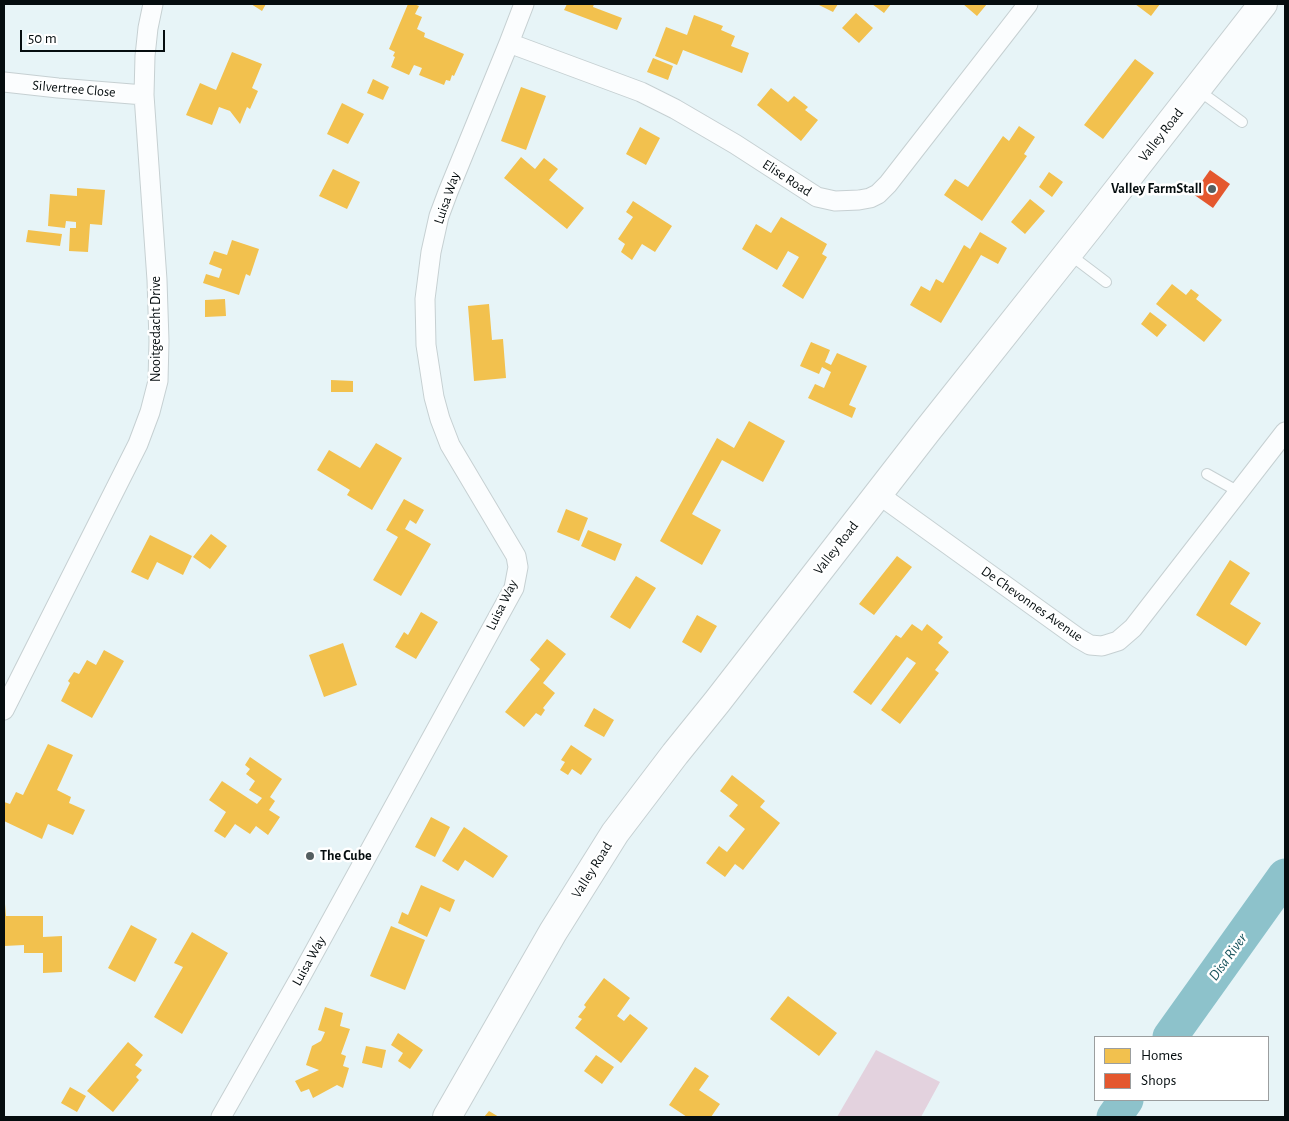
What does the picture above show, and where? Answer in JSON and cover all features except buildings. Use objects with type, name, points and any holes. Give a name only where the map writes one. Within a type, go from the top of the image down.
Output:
[{"type":"street","name":"Nooitgedacht Drive","points":[[4,710],[138,444],[150,412],[158,381],[157,280],[144,95],[145,56],[153,4]]},
{"type":"street","name":"Luisa Way","points":[[222,1117],[514,588],[517,577],[516,556],[450,445],[440,419],[434,397],[426,345],[425,299],[431,252],[448,192],[510,43],[524,4]]},
{"type":"street","name":"Elise Road","points":[[510,43],[623,84],[675,109],[735,144],[817,197],[835,201],[859,200],[878,194],[888,184],[1028,4]]},
{"type":"street","name":"Valley Road","points":[[447,1117],[554,932],[615,833],[878,494],[1263,4]]},
{"type":"street","name":"Silvertree Close","points":[[4,81],[58,88],[144,95]]},
{"type":"street","name":"De Chevonnes Avenue","points":[[878,494],[1078,638],[1090,645],[1102,646],[1118,641],[1133,628],[1285,432]]},
{"type":"lane","points":[[1197,89],[1242,122]]},
{"type":"lane","points":[[1068,253],[1106,282]]},
{"type":"lane","points":[[1207,474],[1238,492]]},
{"type":"shaded area","points":[[876,1050],[940,1082],[921,1117],[837,1117]]},
{"type":"waterway","name":"Disa River","points":[[1171,1036],[1285,876]]},
{"type":"waterway","name":"Disa River","points":[[1114,1117],[1125,1101]]},
{"type":"place","name":"Valley FarmStall","points":[[1212,189]]},
{"type":"place","name":"The Cube","points":[[310,856]]}]
